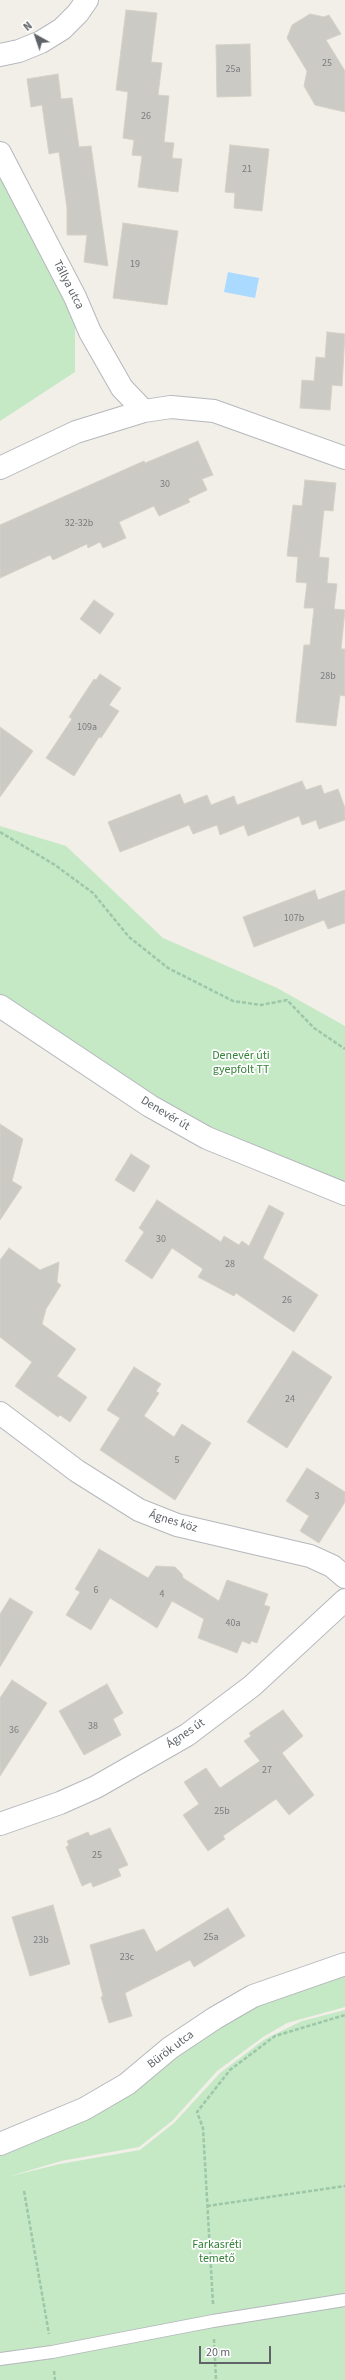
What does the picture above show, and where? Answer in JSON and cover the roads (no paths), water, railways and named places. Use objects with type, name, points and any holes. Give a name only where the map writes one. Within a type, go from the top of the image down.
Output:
[{"type":"street","points":[[0,55],[19,51],[41,42],[62,29],[78,13],[87,0]]},
{"type":"street","name":"Tállya utca","points":[[0,153],[36,225],[75,296],[90,332],[122,388],[144,410]]},
{"type":"street","points":[[0,468],[76,432],[144,410],[171,407],[214,411],[345,458]]},
{"type":"street","name":"Denevér út","points":[[0,1006],[150,1106],[207,1138],[345,1194]]},
{"type":"street","name":"Ágnes köz","points":[[0,1413],[77,1471],[139,1510],[177,1525],[310,1556],[332,1566],[345,1577]]},
{"type":"street","name":"Ágnes út","points":[[0,1824],[60,1803],[96,1787],[187,1735],[252,1686],[345,1600]]},
{"type":"street","name":"Bürök utca","points":[[0,2144],[84,2109],[127,2084],[170,2048],[215,2018],[253,1996],[345,1964]]},
{"type":"lane","points":[[0,2359],[52,2352],[214,2321],[345,2300]]},
{"type":"water","points":[[228,272],[259,278],[255,298],[224,292]]},
{"type":"park label","name":"Denevér úti gyepfolt TT","points":[[241,1063]]},
{"type":"park label","name":"Farkasréti temető","points":[[217,2252]]}]
